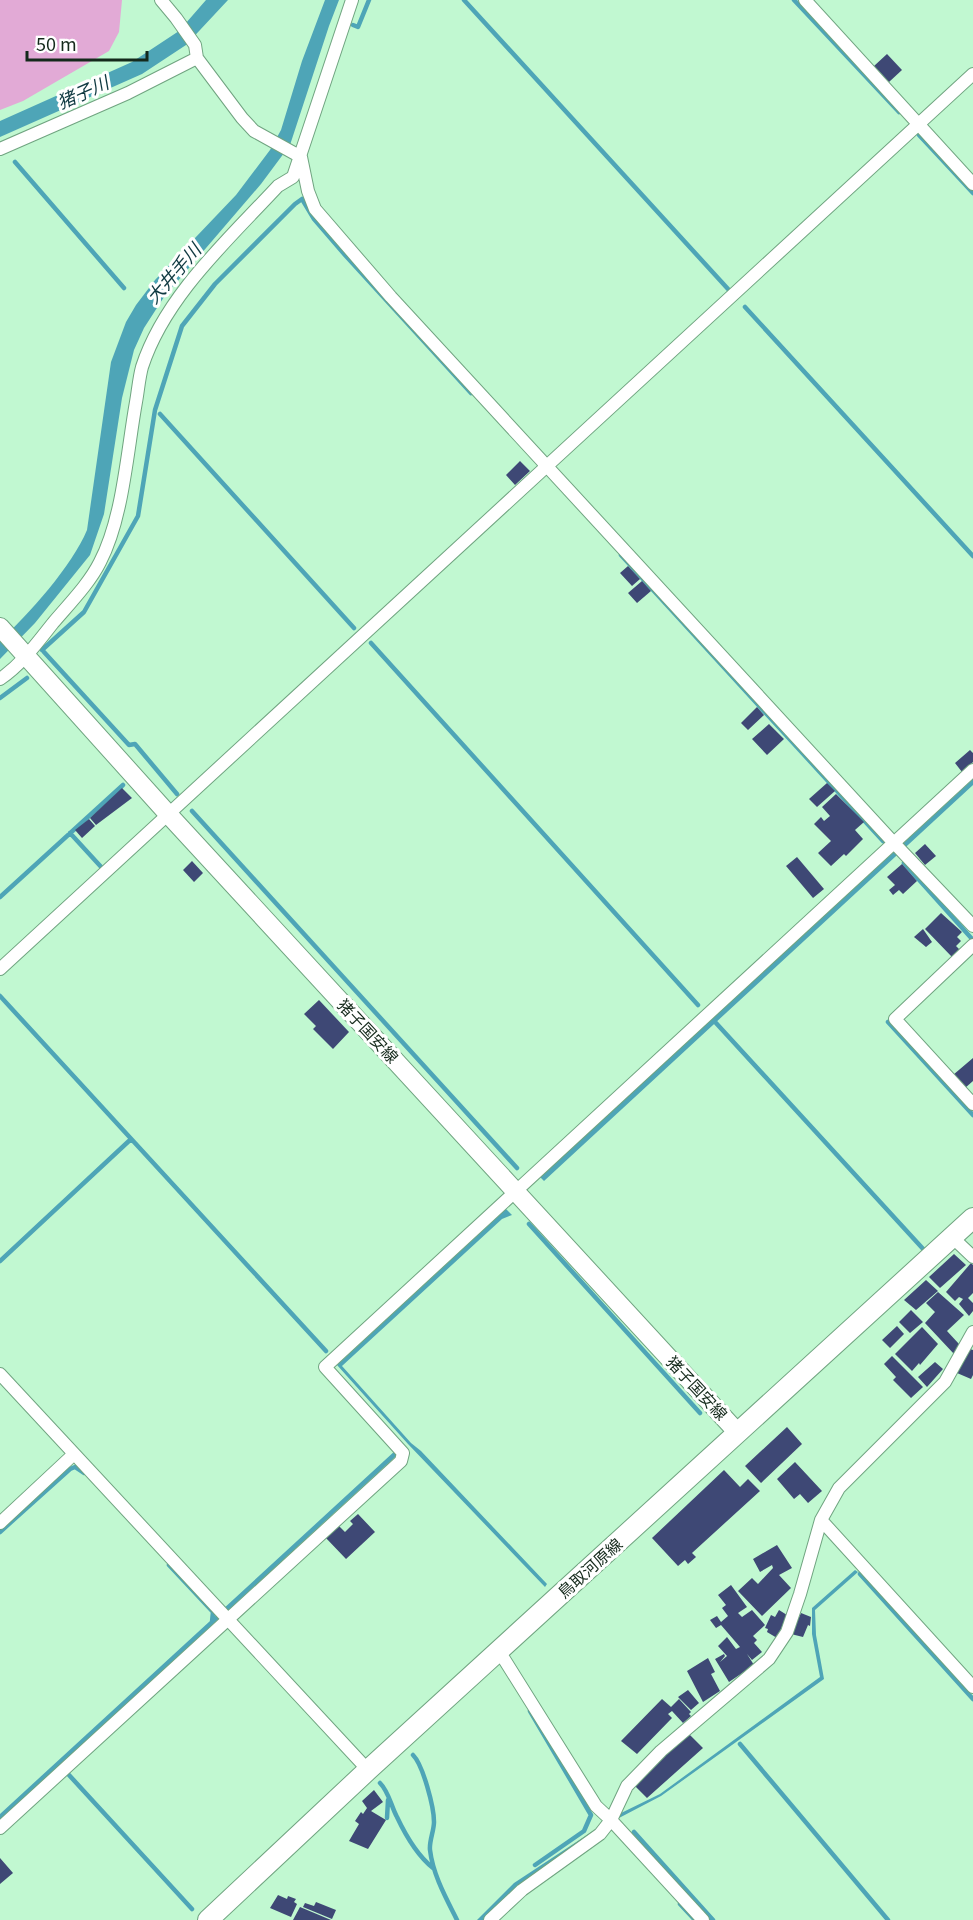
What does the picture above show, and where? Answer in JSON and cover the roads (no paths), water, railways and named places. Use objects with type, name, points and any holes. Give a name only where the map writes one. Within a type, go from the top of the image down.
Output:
[{"type":"main road","name":"猪子国安線","points":[[0,628],[168,814],[738,1433]]},
{"type":"main road","name":"鳥取河原線","points":[[208,1920],[368,1770],[973,1218]]},
{"type":"street","points":[[161,0],[195,45],[197,58],[242,118],[254,131],[301,157],[308,191],[315,209],[391,297],[973,926]]},
{"type":"street","points":[[0,678],[12,670],[88,580],[100,562],[112,535],[122,492],[142,367],[158,331],[178,298],[193,279],[278,186],[293,177],[352,0]]},
{"type":"street","points":[[805,0],[973,184]]},
{"type":"street","points":[[0,149],[128,93],[197,58]]},
{"type":"street","points":[[0,969],[973,74]]},
{"type":"street","points":[[0,1828],[401,1461],[403,1453],[325,1367],[973,770]]},
{"type":"street","points":[[973,945],[895,1019],[973,1104]]},
{"type":"street","points":[[952,1237],[973,1257]]},
{"type":"street","points":[[490,1920],[522,1890],[600,1834],[611,1820],[627,1786],[661,1751],[769,1659],[787,1632],[820,1520],[839,1488],[945,1382],[973,1332]]},
{"type":"street","points":[[0,1374],[368,1770]]},
{"type":"street","points":[[0,1522],[74,1454]]},
{"type":"street","points":[[820,1520],[973,1687]]},
{"type":"street","points":[[500,1650],[596,1806],[703,1920]]},
{"type":"street","points":[[963,1676],[973,1666]]},
{"type":"water","name":"猪子川","points":[[206,0],[228,0],[186,45],[142,74],[0,137],[0,121],[132,62],[179,31]]},
{"type":"water","name":"大井手川","points":[[325,0],[339,0],[290,145],[261,184],[164,297],[144,328],[134,350],[122,398],[104,514],[90,555],[35,623],[0,659],[0,641],[61,574],[87,530],[111,362],[126,322],[155,280],[236,195],[270,150],[281,130],[302,61]]},
{"type":"water","points":[[973,779],[973,785],[544,1181],[540,1177]]},
{"type":"water","points":[[506,1209],[512,1215],[502,1219],[342,1366],[411,1443],[547,1584],[545,1587],[408,1444],[337,1365]]},
{"type":"water","points":[[855,1570],[858,1572],[815,1610],[816,1635],[824,1679],[661,1796],[619,1818],[617,1815],[660,1794],[820,1677],[812,1634],[812,1608]]},
{"type":"water","points":[[593,1831],[594,1833],[514,1889],[483,1920],[477,1920],[514,1883]]},
{"type":"waterway","points":[[353,25],[358,27],[369,0]]},
{"type":"waterway","points":[[464,0],[728,289]]},
{"type":"waterway","points":[[794,0],[899,112]]},
{"type":"waterway","points":[[919,135],[973,193]]},
{"type":"waterway","points":[[15,162],[124,288]]},
{"type":"waterway","points":[[42,650],[84,612],[138,516],[155,410],[182,326],[215,284],[302,199],[314,219],[345,255],[471,393]]},
{"type":"waterway","points":[[745,307],[973,556]]},
{"type":"waterway","points":[[160,414],[354,628]]},
{"type":"waterway","points":[[621,555],[883,841]]},
{"type":"waterway","points":[[371,643],[698,1005]]},
{"type":"waterway","points":[[44,652],[129,745],[135,744],[177,794]]},
{"type":"waterway","points":[[0,698],[27,678]]},
{"type":"waterway","points":[[0,897],[123,785]]},
{"type":"waterway","points":[[192,811],[517,1168]]},
{"type":"waterway","points":[[70,833],[103,869]]},
{"type":"waterway","points":[[904,863],[973,940]]},
{"type":"waterway","points":[[0,996],[326,1351]]},
{"type":"waterway","points":[[888,1022],[973,1115]]},
{"type":"waterway","points":[[716,1023],[925,1251],[927,1249]]},
{"type":"waterway","points":[[0,1261],[130,1140]]},
{"type":"waterway","points":[[529,1224],[700,1413]]},
{"type":"waterway","points":[[0,1817],[395,1454]]},
{"type":"waterway","points":[[0,1532],[70,1469],[75,1467],[84,1473]]},
{"type":"waterway","points":[[169,1565],[213,1612],[212,1622]]},
{"type":"waterway","points":[[860,1574],[973,1699]]},
{"type":"waterway","points":[[530,1711],[591,1815],[584,1831],[535,1865]]},
{"type":"waterway","points":[[740,1744],[888,1920]]},
{"type":"waterway","points":[[413,1755],[424,1777],[432,1807],[434,1822],[430,1847],[434,1868],[457,1920]]},
{"type":"waterway","points":[[69,1775],[192,1909]]},
{"type":"waterway","points":[[380,1783],[408,1837],[433,1868]]},
{"type":"waterway","points":[[387,1818],[388,1800]]},
{"type":"waterway","points":[[634,1832],[713,1920]]},
{"type":"waterway","points":[[680,1904],[695,1920]]}]
